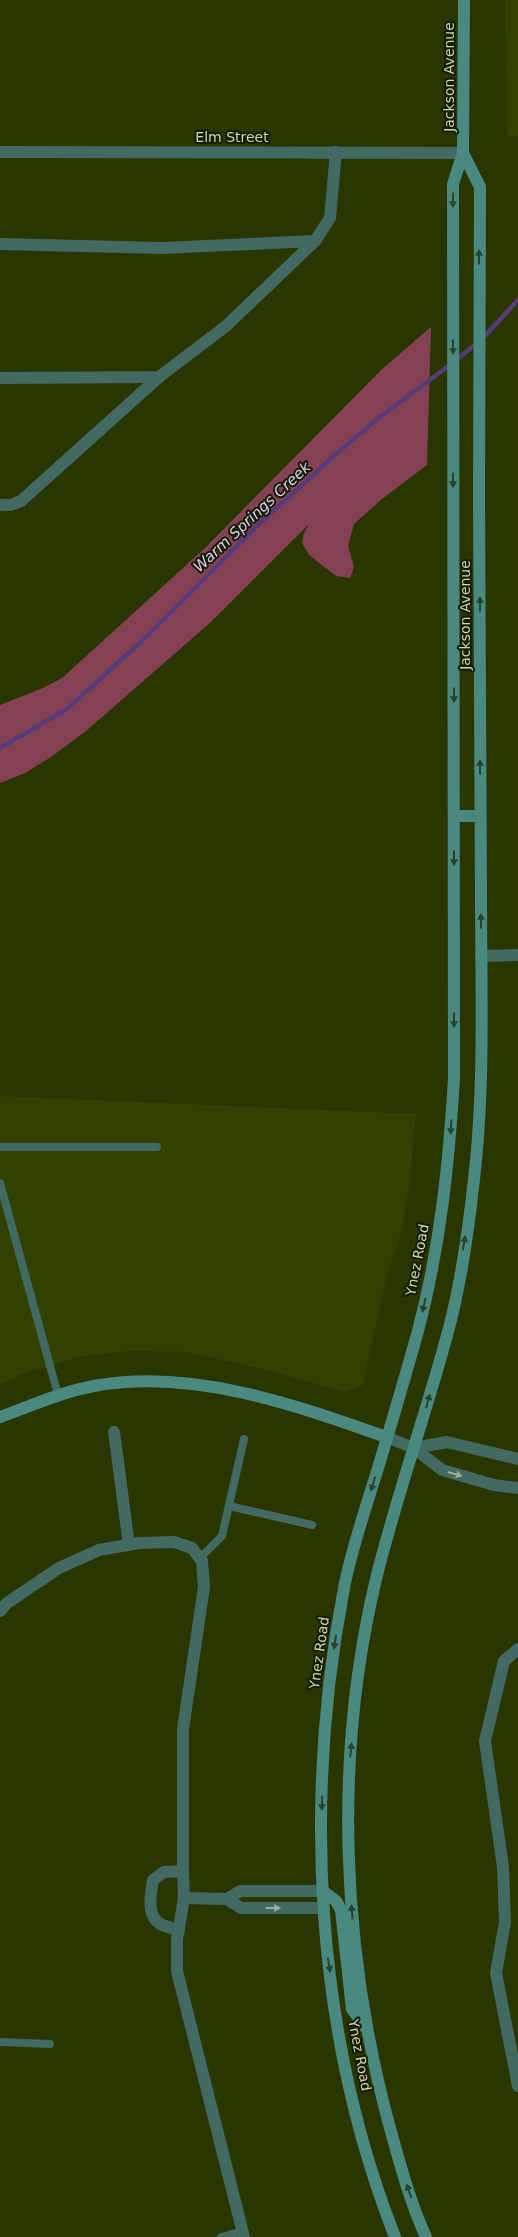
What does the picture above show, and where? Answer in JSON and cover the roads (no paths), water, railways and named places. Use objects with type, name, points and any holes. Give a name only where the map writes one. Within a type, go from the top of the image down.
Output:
[{"type":"main road","name":"Jackson Avenue","points":[[454,1078],[453,184],[464,153],[464,0]]},
{"type":"main road","name":"Jackson Avenue","points":[[464,153],[480,186],[478,306],[481,436],[480,1080]]},
{"type":"main road","points":[[454,816],[480,816]]},
{"type":"main road","name":"Ynez Road","points":[[396,2237],[355,2109],[342,2050],[326,1943],[321,1841],[323,1755],[330,1676],[345,1586],[418,1328],[435,1257],[450,1149],[454,1078]]},
{"type":"main road","name":"Ynez Road","points":[[426,2237],[394,2143],[377,2081],[368,2030],[350,1894],[347,1838],[350,1766],[359,1667],[376,1578],[450,1326],[458,1284],[474,1178],[480,1080]]},
{"type":"main road","points":[[0,1417],[58,1395],[94,1386],[144,1381],[227,1390],[270,1399],[386,1437]]},
{"type":"main road","points":[[323,1891],[336,1901],[341,1910],[352,2009],[368,2030]]},
{"type":"street","name":"Elm Street","points":[[0,152],[464,153]]},
{"type":"street","points":[[0,517],[6,505],[21,502],[159,377],[226,326],[314,241],[330,218],[336,152]]},
{"type":"street","points":[[0,244],[162,248],[314,241]]},
{"type":"street","points":[[0,378],[159,377]]},
{"type":"street","points":[[481,956],[518,955]]},
{"type":"street","points":[[114,1432],[129,1545]]},
{"type":"street","points":[[386,1437],[414,1448],[442,1470],[494,1485],[518,1488]]},
{"type":"street","points":[[414,1448],[447,1442],[518,1459]]},
{"type":"street","points":[[0,1611],[7,1603],[59,1568],[99,1550],[129,1545],[174,1542],[192,1548],[202,1561],[204,1587],[183,1729],[184,1898],[179,1930],[177,1971],[244,2234]]},
{"type":"street","points":[[518,1649],[504,1661],[485,1741],[503,1867],[505,1922],[496,1973],[518,2086]]},
{"type":"street","points":[[179,1930],[159,1923],[152,1914],[151,1891],[153,1880],[164,1872],[183,1871]]},
{"type":"street","points":[[227,1900],[240,1891],[323,1891]]},
{"type":"street","points":[[184,1898],[227,1900],[241,1908],[324,1908]]},
{"type":"street","points":[[505,1922],[518,1921]]},
{"type":"lane","points":[[0,1147],[157,1147]]},
{"type":"lane","points":[[0,1183],[58,1395]]},
{"type":"lane","points":[[200,1558],[222,1536],[244,1440]]},
{"type":"lane","points":[[229,1506],[312,1525]]},
{"type":"lane","points":[[0,2042],[50,2044]]},
{"type":"lane","points":[[221,2237],[244,2234]]},
{"type":"waterway","name":"Warm Springs Creek","points":[[483,338],[518,300]]},
{"type":"waterway","name":"Warm Springs Creek","points":[[456,360],[477,343]]},
{"type":"waterway","name":"Warm Springs Creek","points":[[0,748],[67,709],[143,640],[258,525],[335,455],[376,420],[450,365]]}]
